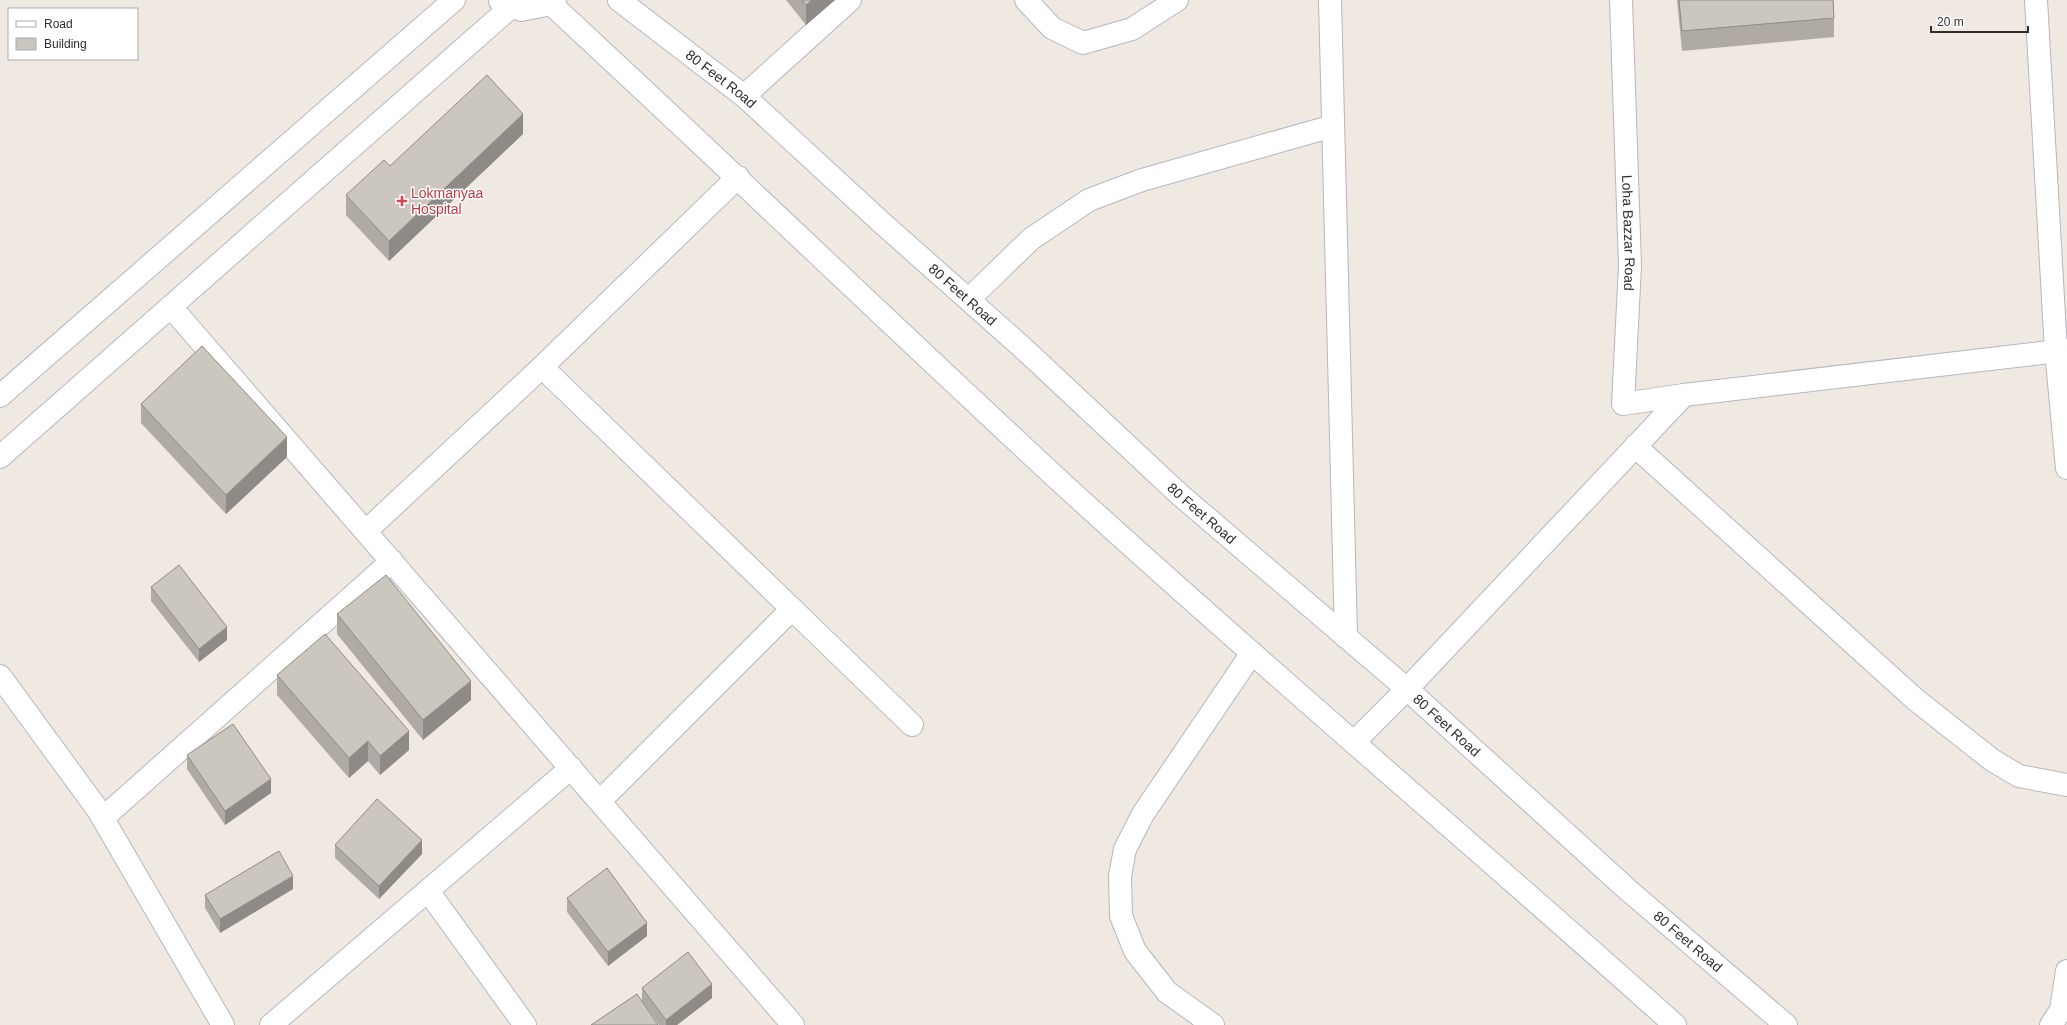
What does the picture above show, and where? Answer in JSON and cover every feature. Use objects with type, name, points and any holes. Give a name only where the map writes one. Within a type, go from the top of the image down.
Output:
[{"type":"street","points":[[0,396],[454,0]]},
{"type":"street","name":"80 Feet Road","points":[[620,0],[744,96],[882,223],[1023,348],[1179,494],[1407,690],[1628,890],[1786,1025]]},
{"type":"street","points":[[744,96],[850,0]]},
{"type":"street","points":[[1026,0],[1052,28],[1083,43],[1132,29],[1177,0]]},
{"type":"street","points":[[1330,0],[1346,637]]},
{"type":"street","name":"Loha Bazzar Road","points":[[1621,0],[1630,266],[1623,404],[1684,395]]},
{"type":"street","points":[[2036,0],[2061,350],[2067,468]]},
{"type":"street","points":[[0,457],[171,306],[505,3],[521,10],[553,2],[1064,484],[1252,653],[1524,890],[1675,1025]]},
{"type":"street","points":[[969,299],[1031,239],[1089,200],[1142,180],[1333,126]]},
{"type":"street","points":[[366,531],[542,367],[738,177]]},
{"type":"street","points":[[171,306],[793,1025]]},
{"type":"street","points":[[1354,742],[1407,690],[1684,395],[2061,350]]},
{"type":"street","points":[[542,367],[912,725]]},
{"type":"street","points":[[1635,446],[1916,700],[1992,760],[2019,776],[2067,785]]},
{"type":"street","points":[[104,818],[392,561]]},
{"type":"street","points":[[600,801],[792,609]]},
{"type":"street","points":[[1213,1025],[1167,992],[1134,951],[1121,916],[1120,876],[1125,849],[1143,814],[1252,653]]},
{"type":"street","points":[[0,676],[104,818],[223,1025]]},
{"type":"street","points":[[271,1025],[571,768]]},
{"type":"street","points":[[428,891],[525,1025]]},
{"type":"street","points":[[2052,1025],[2061,1010],[2067,971]]},
{"type":"building","points":[[802,0],[812,0],[806,5]]},
{"type":"building","points":[[1679,0],[1833,0],[1834,18],[1682,31]]},
{"type":"building","points":[[487,75],[523,114],[389,241],[346,195],[384,160],[390,166]]},
{"type":"building","points":[[202,346],[287,437],[226,495],[141,404]]},
{"type":"building","points":[[179,565],[227,627],[199,649],[151,587]]},
{"type":"building","points":[[386,575],[471,681],[423,720],[337,614]]},
{"type":"building","points":[[325,634],[409,731],[380,756],[368,741],[349,758],[277,675]]},
{"type":"building","points":[[233,724],[271,779],[225,811],[187,755]]},
{"type":"building","points":[[377,799],[422,840],[379,886],[335,845]]},
{"type":"building","points":[[279,851],[293,876],[220,919],[205,895]]},
{"type":"building","points":[[607,868],[647,923],[608,952],[567,898]]},
{"type":"building","points":[[688,952],[712,984],[666,1020],[642,988]]},
{"type":"building","points":[[637,994],[658,1025],[591,1025]]},
{"type":"place","name":"Lokmanyaa Hospital","points":[[402,201]]}]
